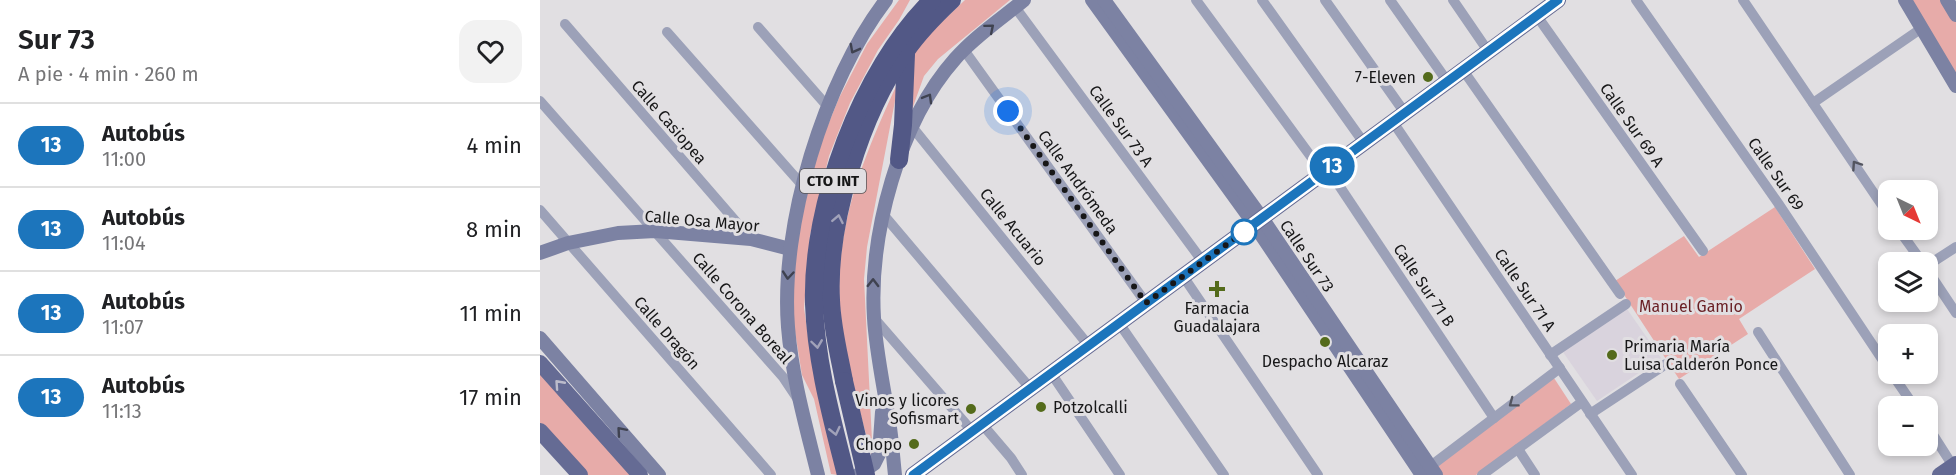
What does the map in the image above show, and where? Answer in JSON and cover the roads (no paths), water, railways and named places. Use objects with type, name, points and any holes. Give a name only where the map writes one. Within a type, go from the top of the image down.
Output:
[{"type":"highway","points":[[899,160],[903,125],[901,46],[916,0]]},
{"type":"highway","name":"CTO INT","points":[[846,475],[818,346],[814,304],[815,266],[820,230],[833,181],[852,125],[874,77],[901,46],[932,0]]},
{"type":"highway","name":"CTO INT","points":[[866,475],[844,381],[831,301],[833,254],[841,206],[864,132],[901,46],[952,0]]},
{"type":"main road","name":"CTO INT","points":[[818,475],[796,382],[787,310],[790,249],[803,186],[828,107],[855,47],[886,0]]},
{"type":"main road","name":"Calle Sur 73","points":[[1092,0],[1258,221]]},
{"type":"main road","name":"Calle Sur 73","points":[[1104,0],[1258,221],[1425,473]]},
{"type":"main road","points":[[913,475],[1558,0]]},
{"type":"main road","points":[[1905,0],[1956,86]]},
{"type":"main road","name":"CTO INT","points":[[895,475],[890,424],[874,318],[874,268],[882,213],[899,160],[941,76],[964,50],[1019,4]]},
{"type":"main road","name":"Calle Osa Mayor","points":[[540,253],[568,243],[618,233],[655,231],[751,239],[790,249]]},
{"type":"main road","points":[[540,338],[659,475]]},
{"type":"main road","points":[[540,363],[640,475]]},
{"type":"main road","points":[[796,382],[810,406],[827,475]]},
{"type":"main road","points":[[857,475],[874,464],[879,454],[883,383]]},
{"type":"main road","points":[[540,431],[580,475]]},
{"type":"street","name":"Calle Sur 71 B","points":[[1196,0],[1326,171],[1494,418]]},
{"type":"street","points":[[1262,0],[1364,143]]},
{"type":"street","name":"Calle Sur 71 A","points":[[1325,0],[1550,355],[1632,475]]},
{"type":"street","points":[[1390,0],[1447,81]]},
{"type":"street","points":[[1453,0],[1488,51]]},
{"type":"street","name":"Calle Sur 69","points":[[1636,0],[1778,203],[1878,353]]},
{"type":"street","points":[[1743,0],[1878,199]]},
{"type":"street","name":"Calle Sur 73 A","points":[[1019,4],[1203,262]]},
{"type":"street","name":"Calle Sur 69 A","points":[[1537,15],[1703,251]]},
{"type":"street","name":"Calle Casiopea","points":[[565,24],[751,239]]},
{"type":"street","points":[[758,27],[828,107]]},
{"type":"street","points":[[1814,103],[1922,28]]},
{"type":"street","points":[[667,32],[803,186]]},
{"type":"street","name":"Calle Andrómeda","points":[[964,50],[1146,303]]},
{"type":"street","points":[[1463,70],[1623,299],[1550,355]]},
{"type":"street","name":"Calle Corona Boreal","points":[[540,101],[783,377],[800,401]]},
{"type":"street","name":"Calle Acuario","points":[[913,128],[1089,346]]},
{"type":"street","name":"Calle Dragón","points":[[540,210],[771,475]]},
{"type":"street","points":[[882,213],[1030,388]]},
{"type":"street","points":[[1938,259],[1956,248]]},
{"type":"street","points":[[1183,276],[1318,475]]},
{"type":"street","points":[[1938,286],[1956,313]]},
{"type":"street","points":[[874,318],[977,428],[1011,458],[1022,475]]},
{"type":"street","points":[[1119,323],[1224,475]]},
{"type":"street","points":[[1758,332],[1850,475]]},
{"type":"street","points":[[1590,414],[1666,364]]},
{"type":"street","points":[[1425,473],[1560,368]]},
{"type":"street","points":[[1051,373],[1120,475]]},
{"type":"street","points":[[1680,384],[1742,475]]},
{"type":"street","points":[[1482,475],[1582,402]]},
{"type":"street","points":[[1938,446],[1950,469]]},
{"type":"street","points":[[1518,449],[1535,475]]},
{"type":"place","name":"7-Eleven","points":[[1428,77]]},
{"type":"place","name":"Farmacia Guadalajara","points":[[1217,289]]},
{"type":"place","name":"Despacho Alcaraz","points":[[1325,342]]},
{"type":"place","name":"Primaria María Luisa Calderón Ponce","points":[[1612,355]]},
{"type":"place","name":"Potzolcalli","points":[[1041,407]]},
{"type":"place","name":"Vinos y licores Sofismart","points":[[971,409]]},
{"type":"place","name":"Chopo","points":[[914,444]]},
{"type":"park label","name":"Manuel Gamio","points":[[1691,306]]}]
